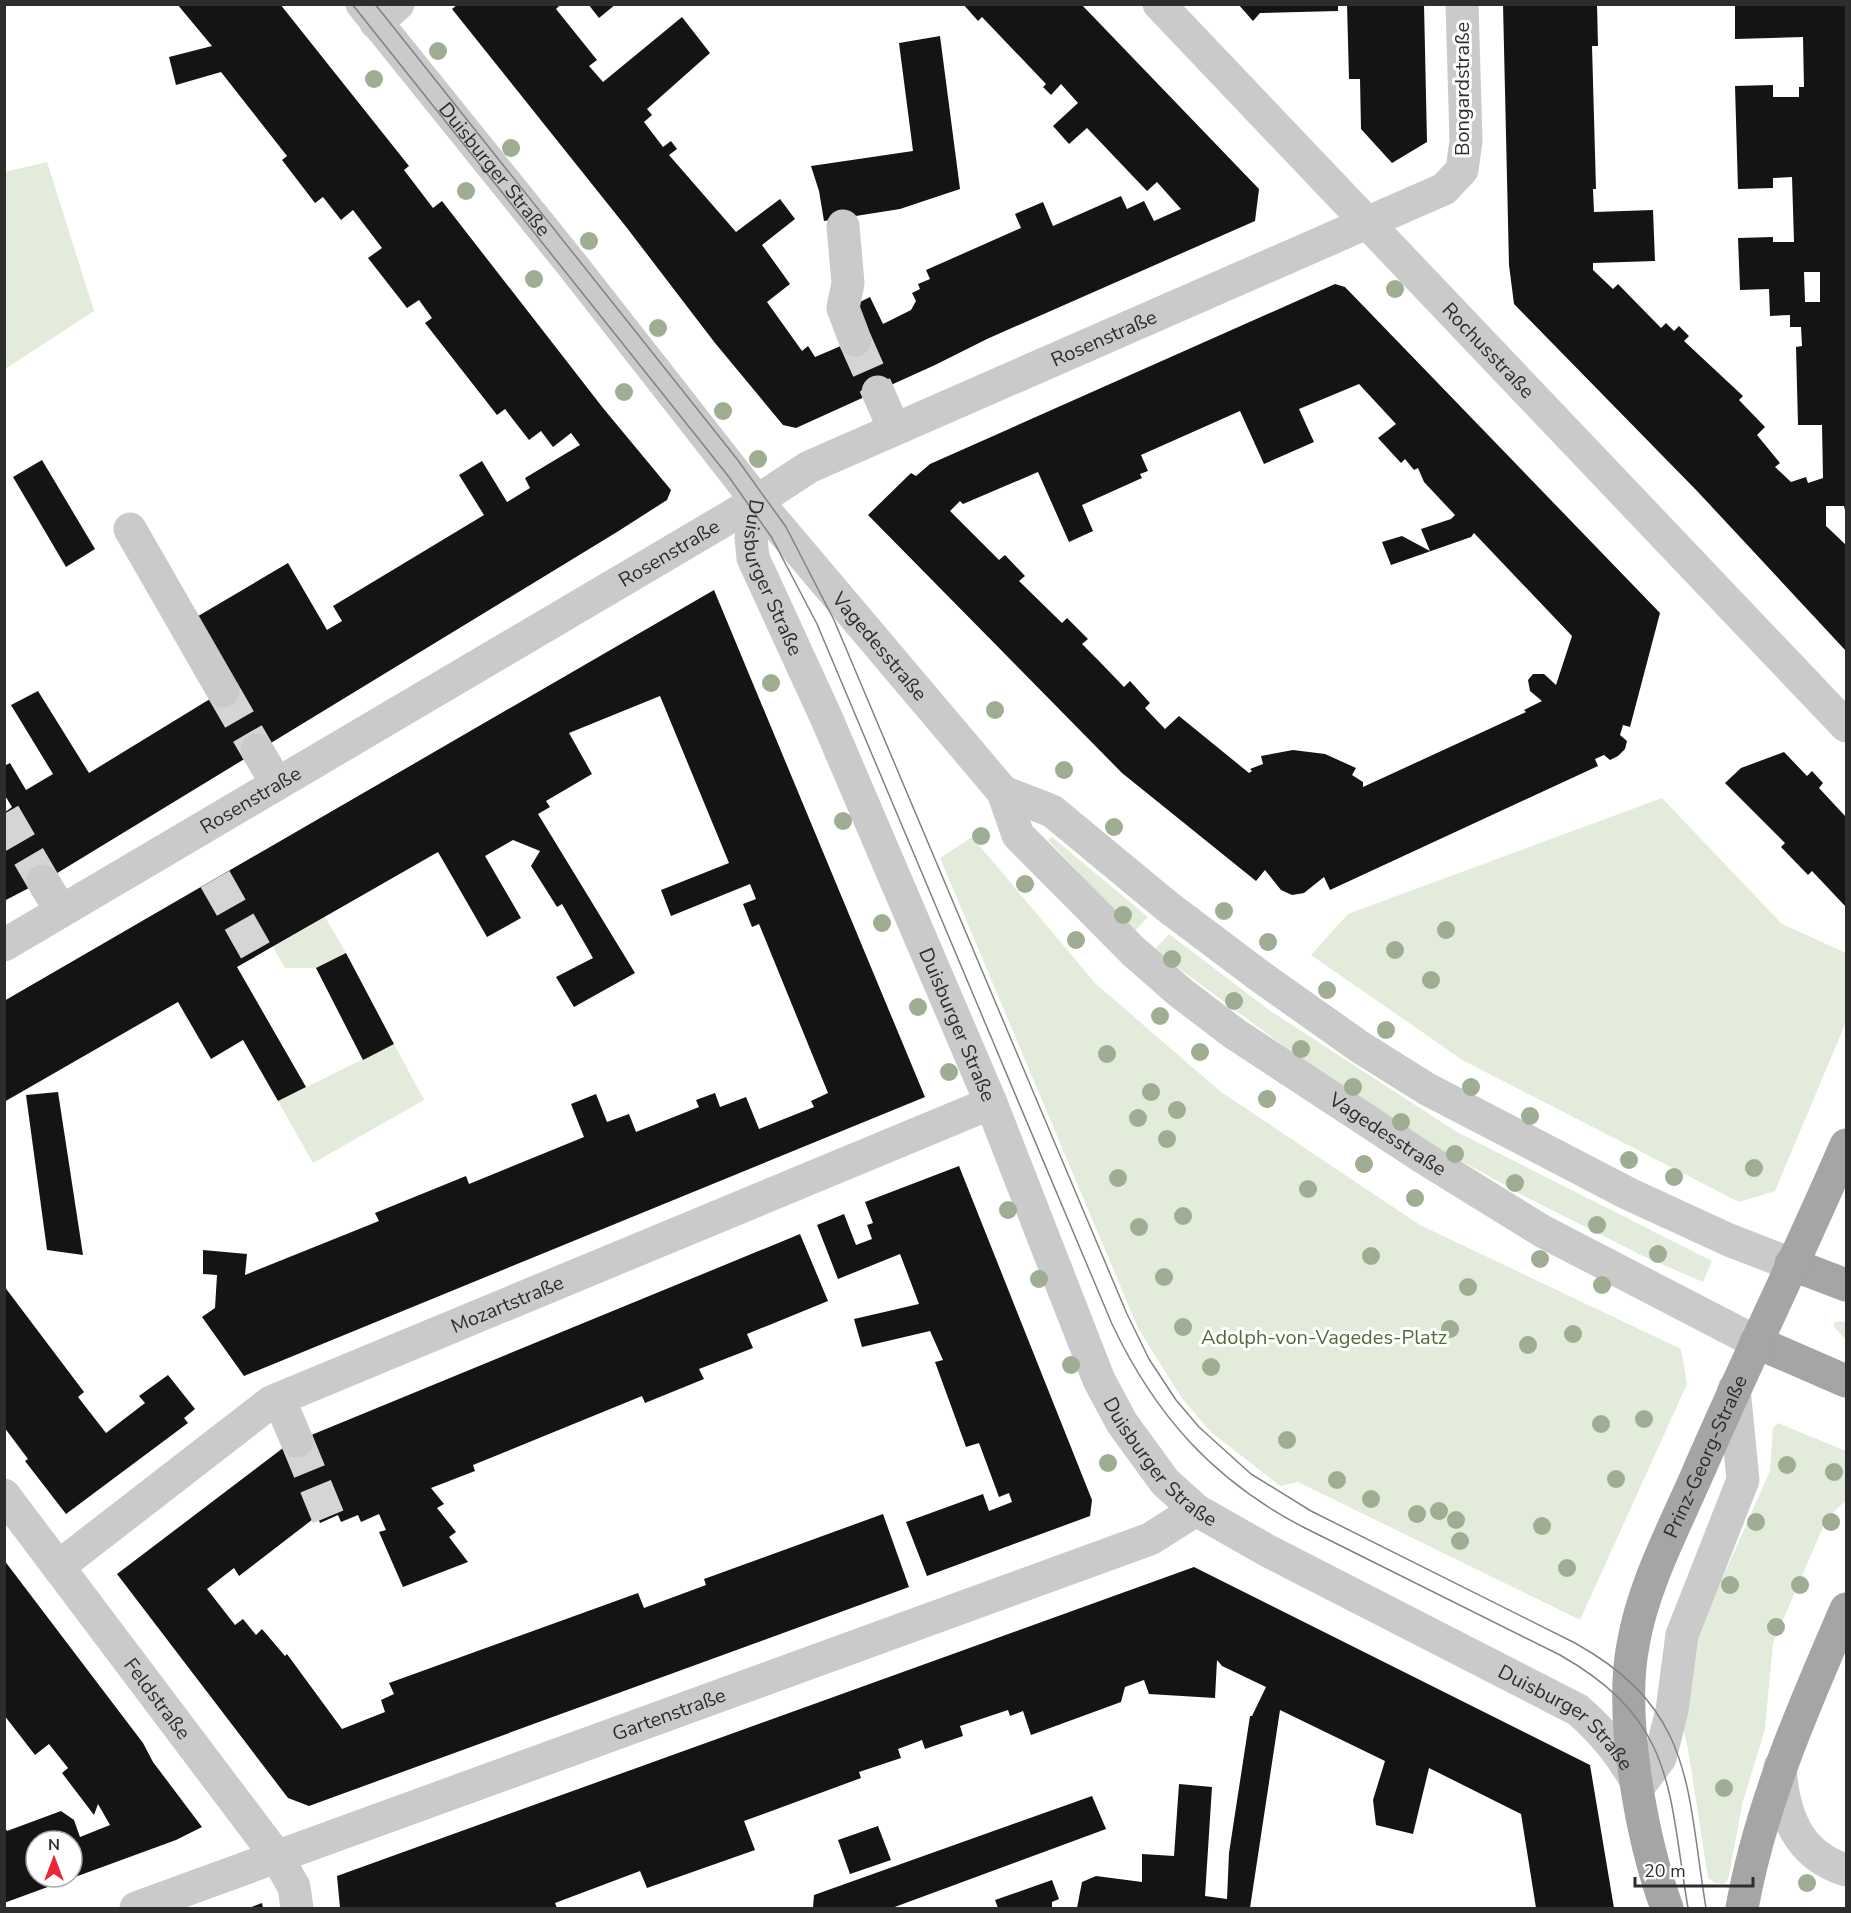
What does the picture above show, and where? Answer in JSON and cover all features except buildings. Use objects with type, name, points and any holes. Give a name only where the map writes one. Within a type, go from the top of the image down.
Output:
[{"type":"main road","name":"Prinz-Georg-Straße","points":[[1639,1786],[1631,1710],[1633,1644],[1653,1576],[1734,1389],[1846,1144]]},
{"type":"main road","name":"Vagedesstraße","points":[[1791,1264],[1846,1285]]},
{"type":"main road","name":"Vagedesstraße","points":[[1756,1342],[1846,1381]]},
{"type":"main road","points":[[1742,1908],[1751,1861],[1780,1767],[1794,1727],[1846,1609]]},
{"type":"main road","name":"Duisburger Straße","points":[[1639,1786],[1649,1840],[1667,1908]]},
{"type":"street","name":"Rochusstraße","points":[[1159,4],[1367,224],[1833,693],[1846,726]]},
{"type":"street","name":"Bongardstraße","points":[[1367,224],[1444,189],[1462,170],[1466,141],[1462,4]]},
{"type":"street","name":"Duisburger Straße","points":[[378,10],[573,266],[757,501],[751,538],[753,558],[826,717],[991,1103],[1099,1380],[1122,1423],[1166,1482],[1196,1510],[1268,1551],[1578,1710],[1601,1730],[1621,1753],[1639,1786]]},
{"type":"street","name":"Rosenstraße","points":[[4,945],[757,501],[809,467],[1367,224]]},
{"type":"street","points":[[843,226],[848,283],[843,308],[855,340]]},
{"type":"street","points":[[878,392],[894,429]]},
{"type":"street","name":"Vagedesstraße","points":[[757,501],[1003,792],[1018,835],[1133,951],[1181,993],[1235,1034],[1424,1158],[1542,1231],[1756,1342]]},
{"type":"street","points":[[130,529],[224,691]]},
{"type":"street","points":[[257,750],[277,784]]},
{"type":"street","name":"Vagedesstraße","points":[[1003,792],[1052,811],[1168,908],[1261,977],[1360,1047],[1427,1089],[1629,1194],[1729,1240],[1791,1264]]},
{"type":"street","points":[[43,880],[61,911]]},
{"type":"street","name":"Mozartstraße","points":[[58,1567],[262,1409],[279,1399],[991,1103]]},
{"type":"street","points":[[1639,1786],[1660,1758],[1671,1710],[1682,1635],[1743,1480],[1734,1389]]},
{"type":"street","points":[[279,1399],[297,1441]]},
{"type":"street","name":"Feldstraße","points":[[4,1495],[277,1857],[294,1887],[297,1908]]},
{"type":"street","name":"Gartenstraße","points":[[136,1908],[1150,1539],[1196,1510]]},
{"type":"street","points":[[1780,1767],[1786,1812],[1797,1834],[1818,1856],[1846,1870]]},
{"type":"green space","points":[[47,162],[94,311],[5,369],[5,172]]},
{"type":"green space","points":[[1662,798],[1782,924],[1846,953],[1846,1022],[1775,1191],[1739,1202],[1464,1061],[1311,955],[1348,914]]},
{"type":"green space","name":"Adolph-von-Vagedes-Platz","points":[[972,837],[1096,984],[1221,1092],[1420,1225],[1681,1349],[1687,1384],[1580,1620],[1298,1482],[1280,1486],[1211,1432],[1181,1397],[1138,1328],[940,858]]},
{"type":"green space","points":[[1052,837],[1148,917],[1134,932],[1048,840]]},
{"type":"green space","points":[[325,917],[346,953],[316,968],[285,968],[273,947]]},
{"type":"green space","points":[[1169,934],[1269,1010],[1457,1132],[1712,1261],[1703,1282],[1643,1256],[1526,1197],[1415,1135],[1307,1063],[1154,950]]},
{"type":"green space","points":[[394,1044],[424,1100],[313,1163],[278,1101]]},
{"type":"green space","points":[[1846,1322],[1846,1340],[1834,1327],[1834,1323]]},
{"type":"green space","points":[[1778,1423],[1846,1451],[1846,1500],[1826,1520],[1773,1643],[1765,1729],[1742,1805],[1728,1880],[1724,1884],[1715,1883],[1708,1878],[1688,1749],[1681,1719],[1682,1687],[1706,1615],[1770,1471],[1773,1428]]},
{"type":"tunnel","points":[[855,340],[878,392]]},
{"type":"tunnel","points":[[223,691],[257,750]]},
{"type":"tunnel","points":[[4,814],[43,881]]},
{"type":"tunnel","points":[[215,879],[258,955]]},
{"type":"tunnel","points":[[297,1441],[329,1519]]},
{"type":"tram line","points":[[352,4],[729,477],[772,538],[817,624],[1112,1324],[1147,1388],[1190,1442],[1214,1466],[1271,1509],[1560,1655],[1598,1680],[1626,1706],[1646,1733],[1660,1762],[1676,1828],[1688,1908]]},
{"type":"tram line","points":[[375,4],[737,459],[786,527],[834,620],[1127,1314],[1149,1359],[1176,1400],[1199,1427],[1251,1474],[1311,1511],[1575,1643],[1614,1669],[1643,1696],[1664,1724],[1678,1755],[1694,1825],[1706,1908]]}]
